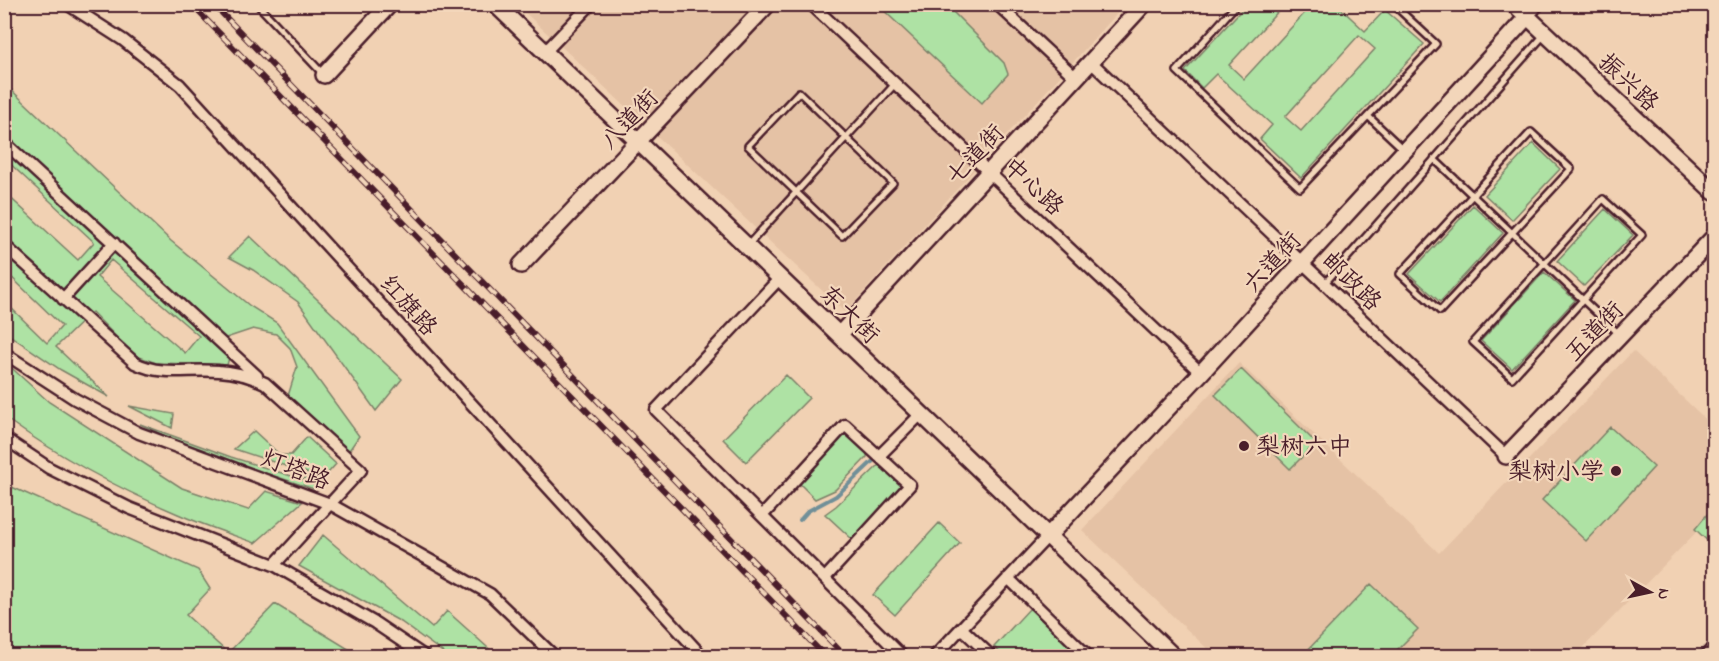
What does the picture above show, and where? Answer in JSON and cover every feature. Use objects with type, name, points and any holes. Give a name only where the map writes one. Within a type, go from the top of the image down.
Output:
[{"type":"street","name":"红旗路","points":[[67,4],[123,40],[180,85],[702,657]]},
{"type":"street","points":[[324,75],[390,4]]},
{"type":"street","name":"东大街","points":[[495,4],[1173,657]]},
{"type":"street","points":[[545,52],[591,4]]},
{"type":"street","name":"八道街","points":[[521,265],[768,4]]},
{"type":"street","name":"中心路","points":[[811,4],[1201,373]]},
{"type":"street","points":[[997,4],[1076,78]]},
{"type":"street","name":"七道街","points":[[839,335],[1144,4]]},
{"type":"street","name":"振兴路","points":[[1514,4],[1714,192]]},
{"type":"street","points":[[1527,17],[1539,4]]},
{"type":"street","name":"六道街","points":[[1048,536],[1201,373],[1527,17]]},
{"type":"street","name":"邮政路","points":[[1091,62],[1506,456]]},
{"type":"street","points":[[4,142],[361,470],[274,565]]},
{"type":"street","name":"五道街","points":[[1506,456],[1714,237]]},
{"type":"street","points":[[63,299],[114,243]]},
{"type":"street","points":[[4,245],[135,363],[150,370],[217,371],[247,375],[265,383]]},
{"type":"street","points":[[780,278],[656,410],[902,657]]},
{"type":"street","name":"灯塔路","points":[[4,353],[75,399],[139,433],[330,504],[490,594],[554,657]]},
{"type":"street","points":[[879,456],[921,414]]},
{"type":"street","points":[[762,516],[845,426],[910,485],[825,579]]},
{"type":"street","points":[[4,438],[50,468],[129,508],[274,565],[375,623],[424,657]]},
{"type":"street","points":[[935,657],[1048,536]]},
{"type":"street","points":[[1008,579],[1088,657]]},
{"type":"street","points":[[961,628],[991,657]]},
{"type":"street","points":[[1709,657],[1714,650]]},
{"type":"lane","points":[[257,4],[324,75]]},
{"type":"lane","points":[[1237,4],[1177,71],[1300,188],[1436,44],[1393,4]]},
{"type":"lane","points":[[1324,283],[1546,34]]},
{"type":"lane","points":[[747,246],[895,84]]},
{"type":"lane","points":[[799,92],[893,183],[842,236],[796,192],[748,146],[799,92]]},
{"type":"lane","points":[[1368,116],[1405,151]]},
{"type":"lane","points":[[1531,132],[1571,169],[1512,233],[1440,311],[1400,274],[1531,132]]},
{"type":"lane","points":[[1434,159],[1620,335]]},
{"type":"lane","points":[[1603,199],[1642,235],[1512,378],[1473,342],[1544,263],[1603,199]]},
{"type":"shaded area","points":[[517,5],[1125,5],[845,312]]},
{"type":"shaded area","name":"梨树六中","points":[[1633,351],[1714,427],[1714,514],[1575,656],[1215,656],[1082,530],[1239,363],[1439,553]]},
{"type":"green space","points":[[878,5],[946,5],[1004,63],[1008,74],[982,103]]},
{"type":"green space","points":[[1246,5],[1284,5],[1229,65],[1244,79],[1312,5],[1337,5],[1365,31],[1385,10],[1424,44],[1301,178],[1260,139],[1272,125],[1216,74],[1202,88],[1185,71]],"holes":[[[1359,35],[1375,49],[1301,131],[1285,117]]]},
{"type":"green space","points":[[5,84],[171,241],[250,306],[277,323],[359,436],[348,452],[288,396],[297,367],[290,348],[276,334],[253,329],[226,338],[230,354],[227,365],[156,363],[134,355],[92,312],[56,347],[109,397],[61,370],[5,332],[5,302],[47,343],[62,326],[5,271],[4,192],[78,260],[94,242],[5,159]],"holes":[[[111,260],[199,336],[185,353],[97,277]]]},
{"type":"green space","points":[[1533,143],[1560,169],[1512,220],[1485,195]]},
{"type":"green space","points":[[1473,205],[1503,233],[1440,302],[1409,274]]},
{"type":"green space","points":[[1605,209],[1633,235],[1584,286],[1557,261]]},
{"type":"green space","points":[[250,236],[402,379],[376,411],[298,302],[253,270],[229,257]]},
{"type":"green space","points":[[1544,272],[1575,300],[1512,369],[1481,341]]},
{"type":"green space","points":[[4,361],[49,402],[182,488],[248,510],[266,491],[302,502],[255,543],[187,518],[133,493],[67,458],[5,418]]},
{"type":"green space","points":[[1241,369],[1316,443],[1290,469],[1215,395]]},
{"type":"green space","points":[[786,375],[809,398],[746,462],[723,439]]},
{"type":"green space","points":[[129,406],[174,414],[172,428]]},
{"type":"green space","points":[[140,424],[231,457],[304,480],[307,473],[234,449],[254,431],[280,455],[291,455],[307,437],[336,464],[314,489],[192,449]]},
{"type":"green space","points":[[1610,427],[1654,467],[1586,541],[1542,500]]},
{"type":"green space","points":[[845,433],[867,453],[867,457],[835,490],[815,499],[799,483]]},
{"type":"green space","points":[[879,465],[903,486],[853,540],[825,514]]},
{"type":"green space","points":[[5,484],[198,570],[210,589],[186,615],[228,653],[275,604],[360,656],[5,656]]},
{"type":"green space","points":[[1714,506],[1714,547],[1695,529]]},
{"type":"green space","points":[[939,523],[960,543],[895,615],[873,595]]},
{"type":"green space","points":[[323,535],[432,628],[447,611],[497,656],[448,656],[401,622],[299,566]]},
{"type":"green space","points":[[1371,584],[1418,629],[1391,656],[1302,656]]},
{"type":"green space","points":[[1030,608],[1081,656],[1004,656],[994,647]]},
{"type":"waterway","points":[[800,520],[808,511],[836,496],[873,461]]},
{"type":"railway","points":[[191,4],[825,656]]},
{"type":"railway","points":[[213,4],[845,656]]},
{"type":"place","name":"梨树六中","points":[[1244,446]]},
{"type":"place","name":"梨树小学","points":[[1616,471]]}]
